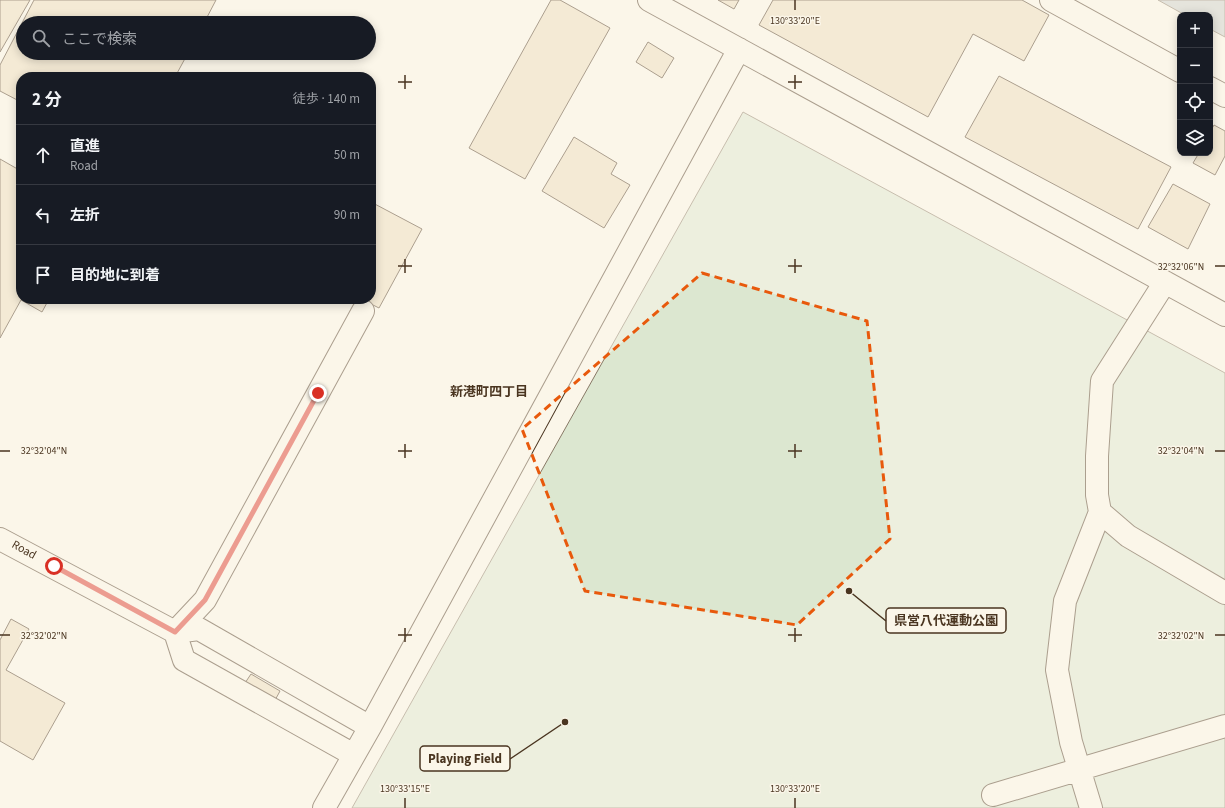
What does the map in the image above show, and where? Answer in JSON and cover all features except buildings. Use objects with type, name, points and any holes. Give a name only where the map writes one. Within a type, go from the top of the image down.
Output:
[{"type":"street","points":[[649,0],[1225,315]]},
{"type":"street","points":[[1051,0],[1177,70]]},
{"type":"street","points":[[324,808],[370,727],[739,49]]},
{"type":"street","points":[[1213,90],[1225,96]]},
{"type":"street","points":[[1092,808],[1071,742],[1057,670],[1065,601],[1100,512],[1096,495],[1102,381],[1165,282]]},
{"type":"street","points":[[175,632],[205,600],[363,311]]},
{"type":"street","points":[[1100,512],[1128,536],[1225,593]]},
{"type":"street","name":"Road","points":[[0,538],[175,632]]},
{"type":"street","points":[[175,632],[199,628],[370,727]]},
{"type":"street","points":[[175,632],[184,660],[354,755]]},
{"type":"street","points":[[993,795],[1225,726]]},
{"type":"highlighted area","points":[[702,273],[867,321],[890,539],[797,625],[585,591],[522,429]]},
{"type":"green space","points":[[743,112],[1225,373],[1225,808],[352,808]]},
{"type":"shaded area","points":[[1158,0],[1225,0],[1225,37],[1213,31],[1213,12],[1180,12]]},
{"type":"place","name":"県営八代運動公園","points":[[849,591]]},
{"type":"place","name":"Playing Field","points":[[565,722]]},
{"type":"district","name":"新港町四丁目","points":[[489,392]]},
{"type":"route","points":[[54,566],[175,632],[205,600],[318,393]]}]
